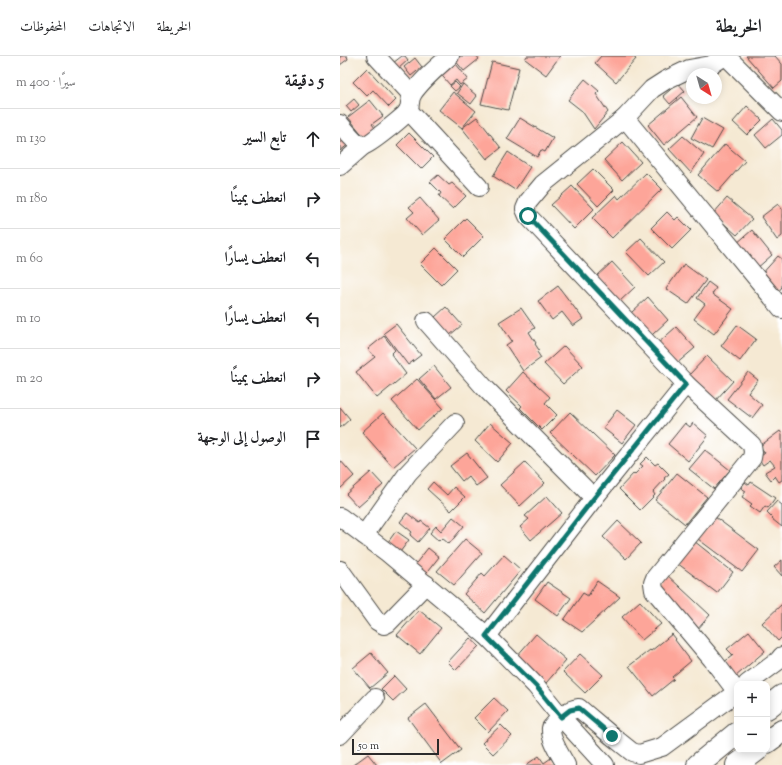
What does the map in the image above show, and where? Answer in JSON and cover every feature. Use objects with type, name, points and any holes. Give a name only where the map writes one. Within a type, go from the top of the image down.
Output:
[{"type":"highway","points":[[770,706],[782,696]]},
{"type":"highway","points":[[770,719],[782,710]]},
{"type":"highway","points":[[770,740],[782,731]]},
{"type":"highway","points":[[698,765],[734,735]]},
{"type":"highway","points":[[770,745],[782,738]]},
{"type":"highway","points":[[704,765],[747,753]]},
{"type":"street","points":[[376,56],[410,102],[479,187]]},
{"type":"street","points":[[340,166],[364,145],[382,134],[410,102],[431,72],[450,56]]},
{"type":"street","points":[[696,56],[721,59],[782,112]]},
{"type":"street","points":[[721,59],[689,69],[666,80],[652,89],[625,118],[543,184],[525,208],[528,216],[686,384],[752,445],[752,458],[655,578],[653,583],[654,590],[712,659],[734,688]]},
{"type":"street","points":[[625,118],[782,309]]},
{"type":"street","points":[[340,124],[358,144],[364,145]]},
{"type":"street","points":[[426,321],[484,387],[594,498]]},
{"type":"street","points":[[486,636],[686,384]]},
{"type":"street","points":[[364,534],[408,473],[455,423]]},
{"type":"street","points":[[340,517],[388,553],[486,636],[536,686],[561,717],[604,765]]},
{"type":"street","points":[[340,570],[378,621],[384,625],[388,623],[426,584]]},
{"type":"street","points":[[751,681],[778,661],[782,656]]},
{"type":"street","points":[[566,765],[552,737],[550,728],[570,710],[579,708],[632,752],[640,754],[662,748],[734,694]]},
{"type":"street","points":[[340,735],[375,698]]},
{"type":"building","points":[[340,56],[347,56],[348,59],[340,65]]},
{"type":"building","points":[[402,56],[405,56],[408,60],[398,69],[393,63]]},
{"type":"building","points":[[458,56],[477,56],[479,59],[464,71],[454,59]]},
{"type":"building","points":[[527,56],[560,56],[546,75],[525,59]]},
{"type":"building","points":[[601,56],[632,56],[636,59],[616,82],[595,63]]},
{"type":"building","points":[[746,56],[775,56],[782,64],[782,81],[774,88]]},
{"type":"building","points":[[415,58],[422,67],[411,76],[404,67]]},
{"type":"building","points":[[452,59],[468,79],[460,85],[456,80],[450,85],[438,71]]},
{"type":"building","points":[[492,62],[519,68],[508,110],[481,104]]},
{"type":"building","points":[[367,68],[396,100],[389,107],[373,90],[367,96],[353,82]]},
{"type":"building","points":[[585,79],[599,91],[596,94],[608,112],[594,129],[582,111],[568,100]]},
{"type":"building","points":[[455,82],[460,87],[455,91],[450,86]]},
{"type":"building","points":[[678,83],[685,91],[670,104],[663,96]]},
{"type":"building","points":[[463,84],[477,96],[471,104],[457,93]]},
{"type":"building","points":[[453,92],[476,111],[462,128],[439,110]]},
{"type":"building","points":[[681,97],[697,117],[664,145],[648,125]]},
{"type":"building","points":[[354,99],[359,105],[351,112],[346,106]]},
{"type":"building","points":[[370,100],[383,116],[372,124],[375,128],[364,137],[348,117]]},
{"type":"building","points":[[747,106],[762,120],[747,135],[733,122]]},
{"type":"building","points":[[477,117],[501,148],[487,159],[462,128]]},
{"type":"building","points":[[520,118],[553,138],[545,152],[541,150],[537,157],[507,139]]},
{"type":"building","points":[[702,118],[723,130],[712,149],[691,138]]},
{"type":"building","points":[[773,119],[782,130],[782,135],[766,148],[755,135]]},
{"type":"building","points":[[340,132],[349,144],[340,151]]},
{"type":"building","points":[[409,133],[433,157],[421,169],[397,145]]},
{"type":"building","points":[[683,136],[704,154],[691,173],[669,149]]},
{"type":"building","points":[[623,142],[641,162],[622,180],[604,160]]},
{"type":"building","points":[[725,144],[745,161],[718,192],[698,175]]},
{"type":"building","points":[[508,152],[530,167],[515,190],[493,176]]},
{"type":"building","points":[[593,169],[614,190],[598,206],[577,184]]},
{"type":"building","points":[[646,173],[662,189],[612,238],[592,218],[616,195],[619,199]]},
{"type":"building","points":[[438,175],[449,185],[452,183],[466,196],[453,209],[439,196],[441,193],[430,182]]},
{"type":"building","points":[[572,186],[594,209],[574,229],[551,205]]},
{"type":"building","points":[[420,198],[439,220],[422,235],[407,218],[414,212],[409,207]]},
{"type":"building","points":[[727,198],[752,219],[737,235],[713,214]]},
{"type":"building","points":[[778,204],[782,209],[782,236],[777,240],[761,217]]},
{"type":"building","points":[[667,212],[675,220],[678,217],[691,230],[672,249],[651,228]]},
{"type":"building","points":[[466,218],[484,236],[463,257],[445,239]]},
{"type":"building","points":[[752,230],[772,255],[756,269],[736,244]]},
{"type":"building","points":[[641,238],[664,262],[649,276],[626,252]]},
{"type":"building","points":[[436,248],[457,269],[441,285],[420,264]]},
{"type":"building","points":[[778,256],[782,259],[782,287],[778,292],[760,276]]},
{"type":"building","points":[[612,262],[635,287],[619,302],[596,277]]},
{"type":"building","points":[[684,264],[706,280],[688,304],[666,289]]},
{"type":"building","points":[[708,282],[716,288],[712,294],[733,309],[714,334],[694,319],[705,304],[697,298]]},
{"type":"building","points":[[558,286],[583,319],[573,326],[562,312],[552,320],[538,301]]},
{"type":"building","points":[[648,297],[668,320],[652,335],[631,313]]},
{"type":"building","points":[[446,307],[462,325],[450,335],[435,317]]},
{"type":"building","points":[[521,308],[535,328],[529,332],[536,343],[535,344],[539,350],[537,352],[541,358],[523,371],[506,345],[512,341],[499,322]]},
{"type":"building","points":[[396,324],[421,355],[408,365],[384,333]]},
{"type":"building","points":[[737,325],[756,339],[740,361],[721,346]]},
{"type":"building","points":[[676,327],[695,348],[675,365],[656,345]]},
{"type":"building","points":[[384,336],[395,350],[391,354],[406,374],[377,398],[356,372],[375,357],[368,349]]},
{"type":"building","points":[[564,346],[583,366],[563,384],[544,364]]},
{"type":"building","points":[[707,356],[733,381],[715,401],[688,376]]},
{"type":"building","points":[[434,366],[451,387],[436,399],[419,379]]},
{"type":"building","points":[[523,372],[550,397],[545,403],[557,415],[542,430],[520,408],[522,406],[506,391]]},
{"type":"building","points":[[748,372],[758,380],[748,393],[762,405],[752,418],[727,399]]},
{"type":"building","points":[[417,379],[443,408],[418,430],[392,401]]},
{"type":"building","points":[[340,407],[350,419],[340,428]]},
{"type":"building","points":[[617,410],[636,425],[622,443],[603,428]]},
{"type":"building","points":[[570,412],[615,455],[595,476],[550,433]]},
{"type":"building","points":[[383,413],[415,448],[393,467],[362,432]]},
{"type":"building","points":[[490,423],[513,443],[497,462],[475,441]]},
{"type":"building","points":[[685,423],[690,427],[693,423],[708,436],[688,461],[668,444]]},
{"type":"building","points":[[780,431],[782,434],[782,480],[779,482],[775,476],[771,480],[765,472],[775,466],[770,460],[763,465],[758,458],[765,453],[760,446]]},
{"type":"building","points":[[705,450],[730,470],[714,489],[689,469]]},
{"type":"building","points":[[467,453],[487,478],[476,486],[468,476],[462,481],[450,466]]},
{"type":"building","points":[[647,457],[655,465],[658,463],[669,474],[653,492],[655,495],[640,510],[619,489],[643,466],[640,464]]},
{"type":"building","points":[[340,460],[354,476],[340,489]]},
{"type":"building","points":[[525,462],[545,483],[520,506],[500,485]]},
{"type":"building","points":[[371,472],[383,485],[358,507],[346,494]]},
{"type":"building","points":[[677,473],[707,497],[685,524],[655,500]]},
{"type":"building","points":[[433,482],[447,495],[454,487],[465,497],[451,511],[427,489]]},
{"type":"building","points":[[745,482],[749,485],[751,482],[775,498],[768,508],[765,506],[760,513],[750,506],[752,504],[742,497],[746,491],[741,488]]},
{"type":"building","points":[[547,496],[562,513],[531,540],[520,527],[529,519],[525,516]]},
{"type":"building","points":[[777,501],[782,505],[782,527],[772,519],[773,518],[767,512]]},
{"type":"building","points":[[407,513],[420,523],[421,521],[430,528],[418,542],[410,535],[412,532],[400,522]]},
{"type":"building","points":[[453,517],[464,526],[449,544],[442,538],[439,541],[430,533],[436,526],[441,531]]},
{"type":"building","points":[[715,517],[759,550],[742,572],[698,539]]},
{"type":"building","points":[[618,521],[641,543],[626,559],[603,537]]},
{"type":"building","points":[[396,531],[409,540],[400,552],[388,542]]},
{"type":"building","points":[[465,539],[482,553],[454,585],[437,571]]},
{"type":"building","points":[[694,541],[733,572],[717,593],[677,563]]},
{"type":"building","points":[[428,548],[439,557],[424,576],[413,567]]},
{"type":"building","points":[[504,555],[521,570],[485,613],[464,594],[482,573],[485,576]]},
{"type":"building","points":[[782,560],[782,576],[774,567]]},
{"type":"building","points":[[666,574],[710,615],[697,630],[658,583]]},
{"type":"building","points":[[597,581],[620,597],[582,632],[564,620],[583,593],[588,596]]},
{"type":"building","points":[[547,582],[571,598],[558,616],[535,599]]},
{"type":"building","points":[[640,601],[661,624],[642,640],[622,617]]},
{"type":"building","points":[[782,604],[782,637],[778,641],[762,623]]},
{"type":"building","points":[[419,610],[441,628],[420,654],[397,635]]},
{"type":"building","points":[[749,631],[765,651],[735,677],[723,663],[733,655],[727,649]]},
{"type":"building","points":[[536,634],[566,660],[546,683],[516,657]]},
{"type":"building","points":[[672,634],[691,661],[672,677],[674,679],[653,696],[629,666]]},
{"type":"building","points":[[470,638],[479,646],[456,670],[448,662]]},
{"type":"building","points":[[371,653],[388,673],[370,688],[353,668]]},
{"type":"building","points":[[580,654],[603,675],[585,693],[563,672]]},
{"type":"building","points":[[394,676],[406,689],[393,701],[381,689]]},
{"type":"building","points":[[494,698],[508,711],[488,732],[474,718]]},
{"type":"building","points":[[426,704],[461,750],[442,764],[408,718]]},
{"type":"building","points":[[501,725],[512,736],[493,754],[482,743]]},
{"type":"building","points":[[368,754],[377,765],[353,765]]},
{"type":"building","points":[[539,756],[544,763],[551,758],[556,765],[526,765]]},
{"type":"route","points":[[528,216],[686,384],[486,636],[536,686],[561,717],[570,710],[579,708],[612,736]]}]
